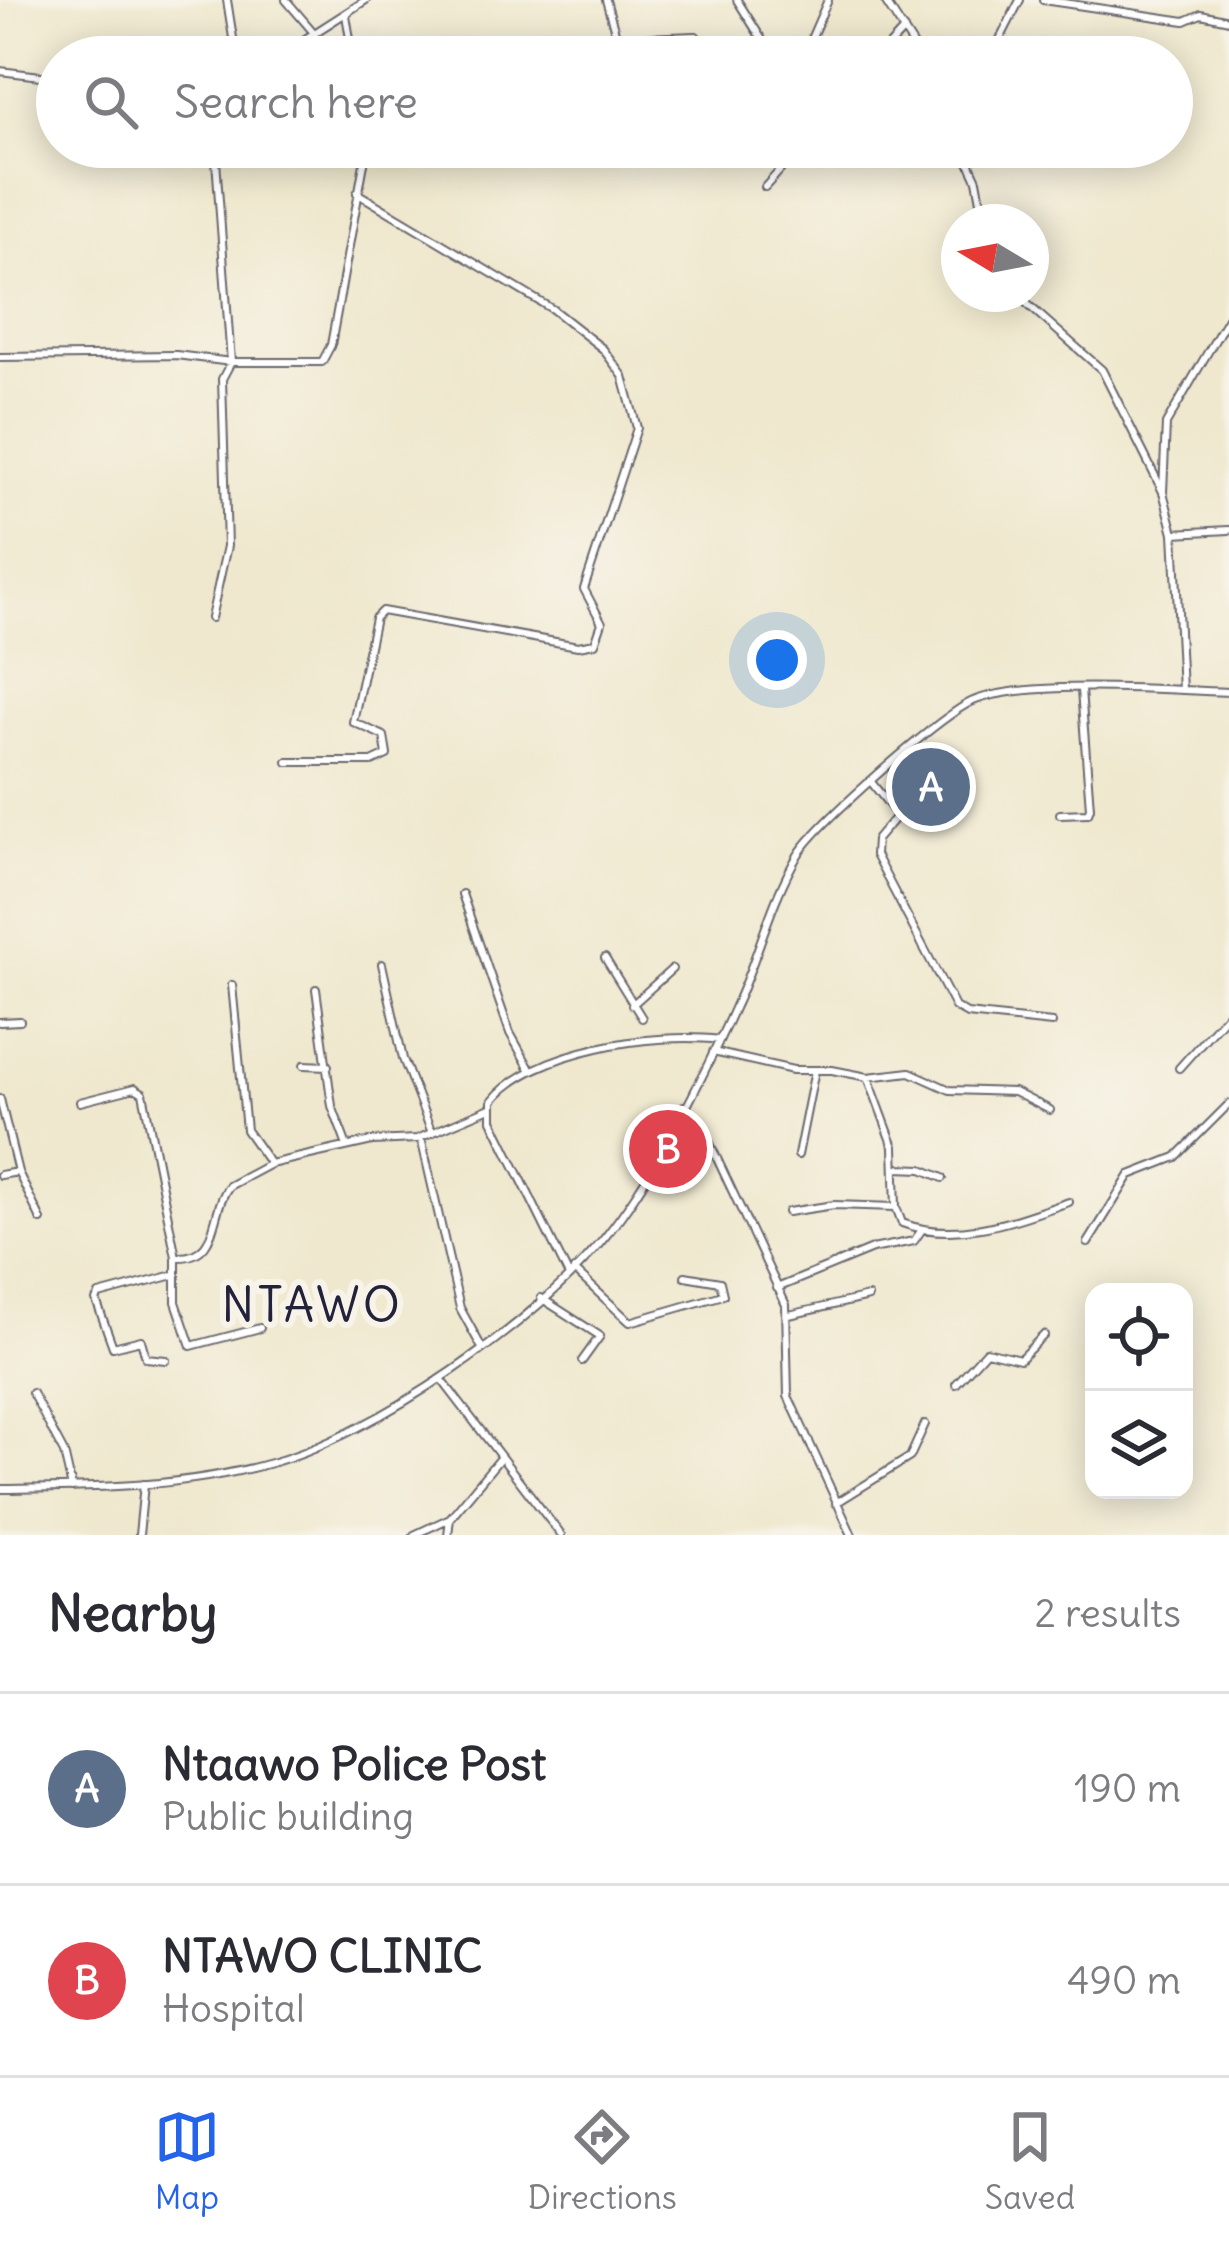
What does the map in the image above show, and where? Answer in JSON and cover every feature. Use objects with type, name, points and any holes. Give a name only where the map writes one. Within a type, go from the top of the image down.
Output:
[{"type":"street","points":[[227,0],[233,36]]},
{"type":"street","points":[[286,0],[315,34]]},
{"type":"street","points":[[312,36],[366,0]]},
{"type":"street","points":[[606,0],[616,36]]},
{"type":"street","points":[[737,0],[760,36]]},
{"type":"street","points":[[812,36],[828,0]]},
{"type":"street","points":[[884,0],[908,36]]},
{"type":"street","points":[[1002,36],[1020,0]]},
{"type":"street","points":[[1043,0],[1185,22],[1202,14],[1229,20]]},
{"type":"street","points":[[346,15],[350,36]]},
{"type":"street","points":[[898,36],[904,30]]},
{"type":"street","points":[[0,71],[36,75]]},
{"type":"street","points":[[212,618],[227,546],[222,379],[231,362],[217,168]]},
{"type":"street","points":[[0,357],[176,355],[231,362],[322,362],[331,345],[362,168]]},
{"type":"street","points":[[765,188],[783,168]]},
{"type":"street","points":[[972,168],[982,204]]},
{"type":"street","points":[[288,762],[372,762],[387,755],[384,736],[353,722],[375,618],[382,611],[578,646],[595,643],[602,623],[584,593],[585,584],[637,428],[623,376],[603,349],[552,309],[357,193]]},
{"type":"street","points":[[1036,312],[1102,370],[1163,492],[1174,533],[1182,690]]},
{"type":"street","points":[[1163,492],[1166,424],[1229,316]]},
{"type":"street","points":[[1174,533],[1229,530]]},
{"type":"street","points":[[1060,814],[1088,813],[1090,808],[1081,690]]},
{"type":"street","points":[[0,1489],[144,1484],[275,1462],[442,1380],[542,1298],[606,1236],[713,1052],[800,852],[829,818],[968,704],[994,696],[1081,690],[1229,692]]},
{"type":"street","points":[[872,783],[897,815],[876,839],[875,856],[955,1007],[968,1014],[1052,1023]]},
{"type":"street","points":[[462,894],[510,1033],[530,1069]]},
{"type":"street","points":[[605,958],[643,1018]]},
{"type":"street","points":[[382,964],[403,1059],[432,1134]]},
{"type":"street","points":[[632,1005],[672,969]]},
{"type":"street","points":[[232,985],[246,1130],[270,1164]]},
{"type":"street","points":[[316,989],[332,1106],[347,1146]]},
{"type":"street","points":[[1179,1068],[1229,1012]]},
{"type":"street","points":[[0,1022],[20,1021]]},
{"type":"street","points":[[176,1257],[199,1254],[208,1245],[222,1195],[236,1180],[270,1164],[347,1146],[421,1138],[490,1108],[506,1086],[530,1069],[586,1052],[671,1039],[719,1040]]},
{"type":"street","points":[[713,1052],[868,1077],[910,1072],[956,1091],[1014,1092],[1050,1110]]},
{"type":"street","points":[[304,1065],[328,1066]]},
{"type":"street","points":[[798,1155],[815,1070]]},
{"type":"street","points":[[868,1077],[897,1168],[896,1207],[902,1223],[921,1230],[954,1232],[999,1224],[1069,1202]]},
{"type":"street","points":[[80,1102],[135,1088],[142,1093],[176,1257],[181,1320],[193,1348],[260,1328]]},
{"type":"street","points":[[0,1099],[18,1172],[41,1220]]},
{"type":"street","points":[[1088,1243],[1130,1175],[1176,1157],[1229,1104]]},
{"type":"street","points":[[684,1106],[705,1133],[778,1288],[788,1315],[788,1396],[852,1535]]},
{"type":"street","points":[[490,1108],[571,1272],[630,1322],[723,1294],[720,1282],[686,1276]]},
{"type":"street","points":[[421,1138],[460,1307],[482,1348]]},
{"type":"street","points":[[897,1168],[922,1169],[943,1178]]},
{"type":"street","points":[[0,1175],[18,1172]]},
{"type":"street","points":[[788,1212],[834,1205],[896,1207]]},
{"type":"street","points":[[778,1288],[872,1250],[914,1241],[921,1230]]},
{"type":"street","points":[[166,1360],[146,1358],[141,1340],[113,1347],[96,1300],[99,1295],[174,1275]]},
{"type":"street","points":[[788,1315],[868,1297]]},
{"type":"street","points":[[542,1298],[600,1336],[582,1360]]},
{"type":"street","points":[[956,1384],[986,1351],[1020,1359],[1044,1335]]},
{"type":"street","points":[[442,1380],[561,1535]]},
{"type":"street","points":[[32,1393],[64,1453],[71,1487]]},
{"type":"street","points":[[836,1503],[910,1457],[925,1424]]},
{"type":"street","points":[[414,1535],[450,1518],[500,1458]]},
{"type":"street","points":[[139,1535],[144,1484]]},
{"type":"street","points":[[448,1535],[450,1518]]},
{"type":"place","name":"Ntaawo Police Post","points":[[931,787]]},
{"type":"place","name":"NTAWO CLINIC","points":[[668,1149]]},
{"type":"district","name":"NTAWO","points":[[312,1305]]}]
